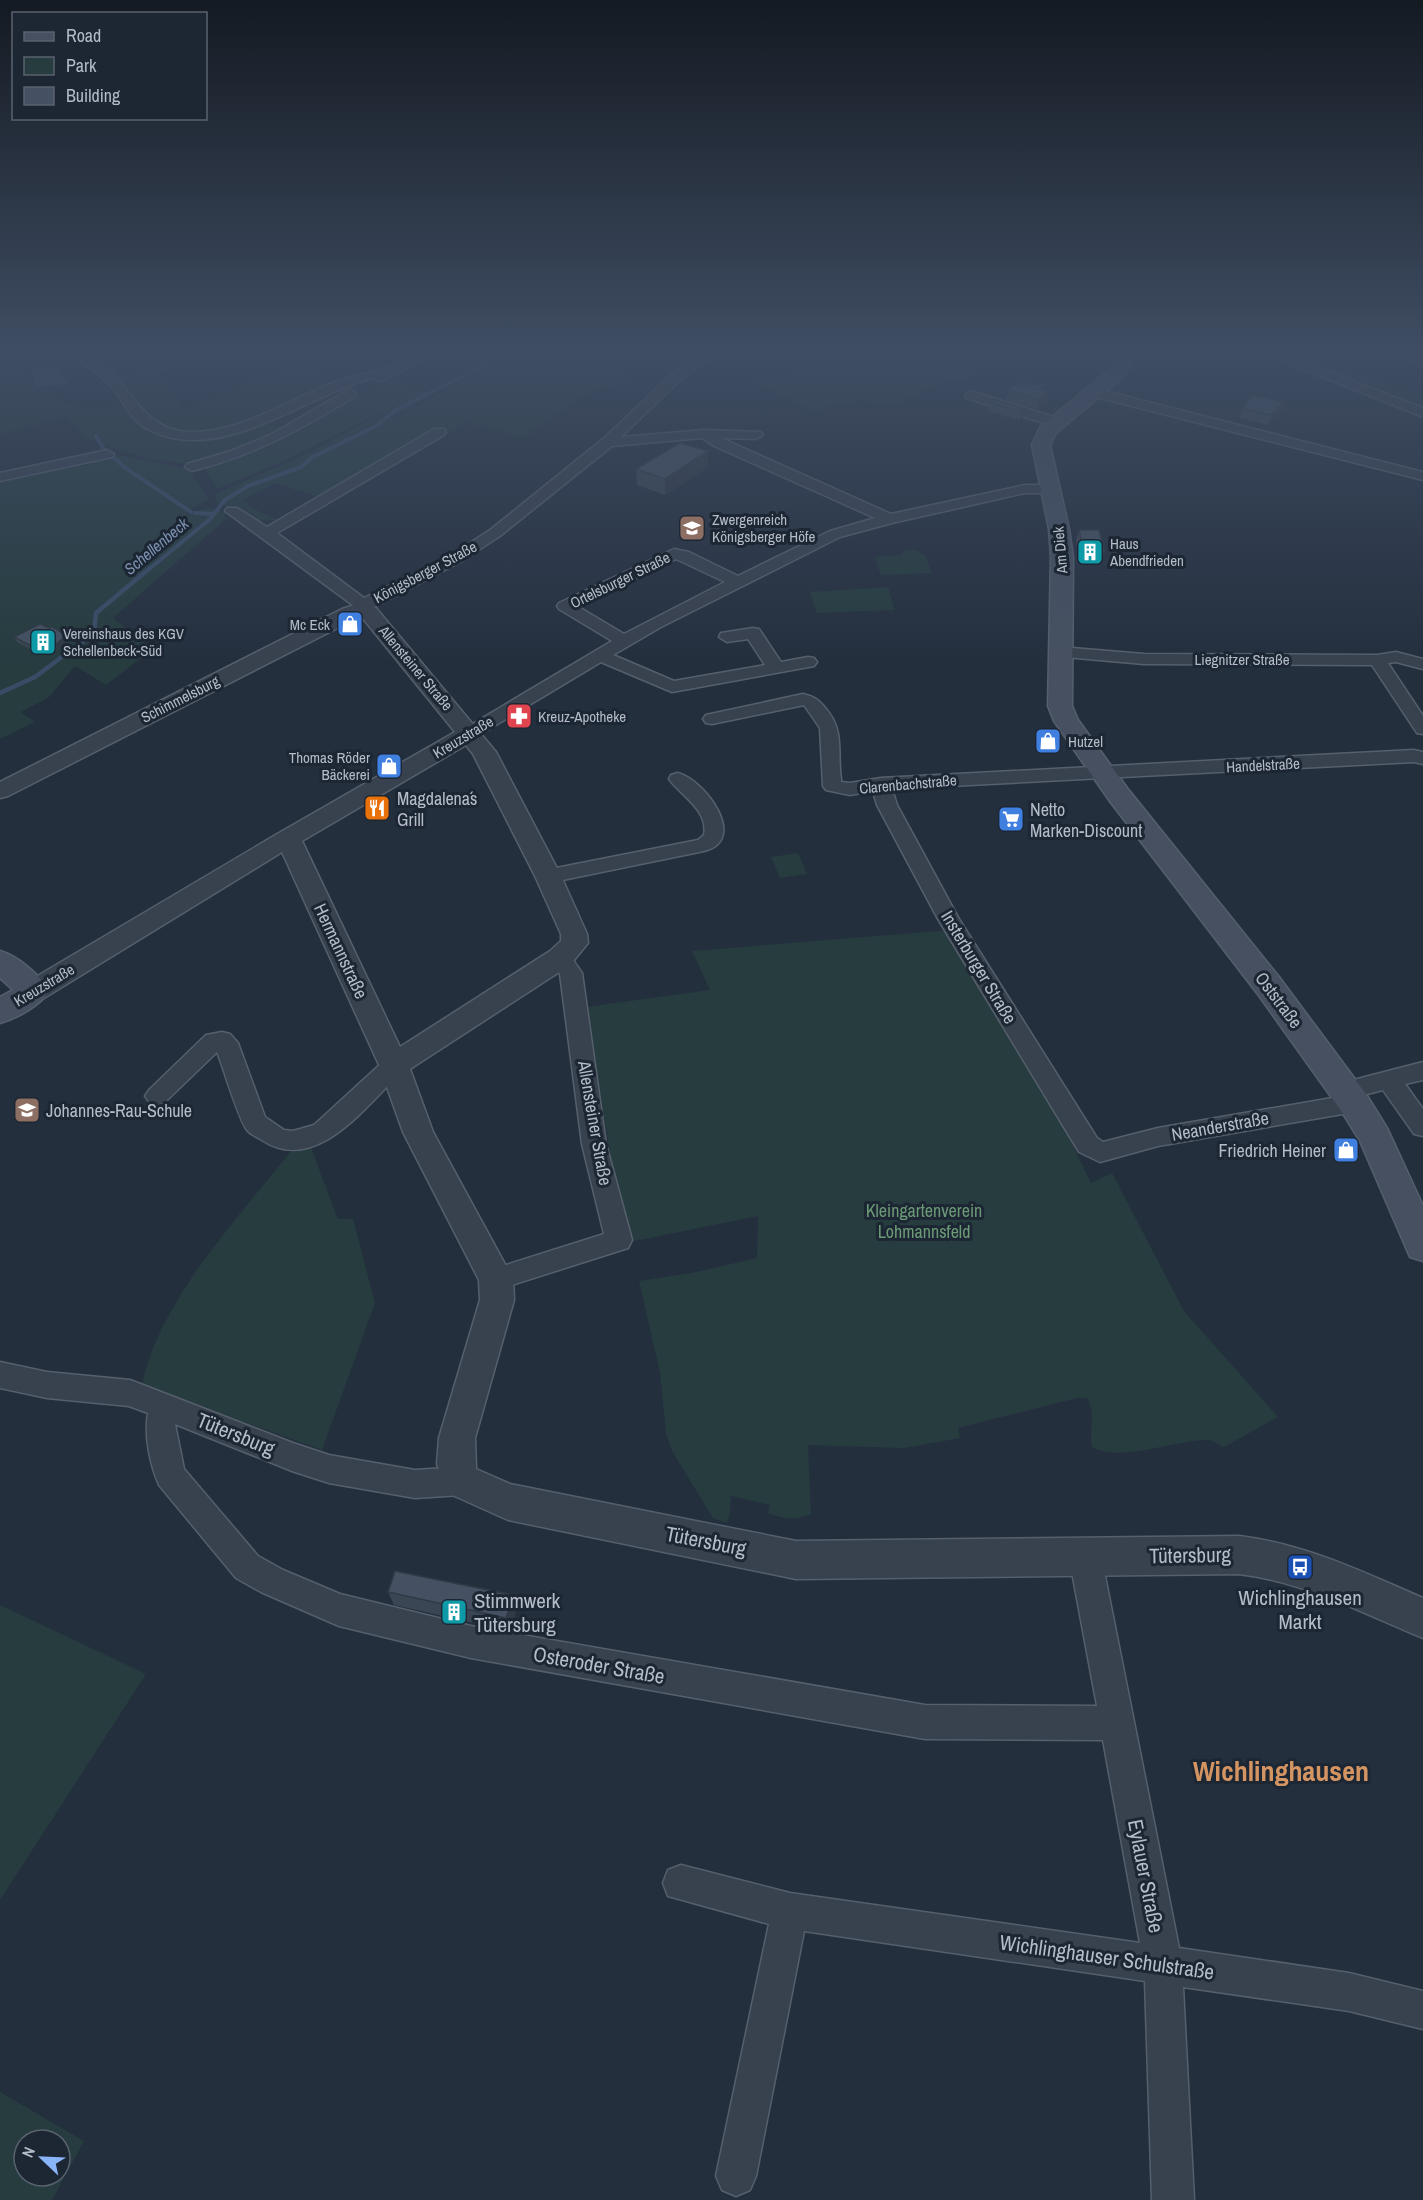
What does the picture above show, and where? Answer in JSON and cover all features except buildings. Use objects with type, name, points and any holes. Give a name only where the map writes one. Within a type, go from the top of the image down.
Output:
[{"type":"main road","name":"Am Diek","points":[[1044,457],[1062,557],[1060,706],[1066,721],[1103,773]]},
{"type":"main road","name":"Oststraße","points":[[1103,773],[1268,985],[1350,1096],[1376,1137],[1423,1246]]},
{"type":"main road","points":[[0,961],[34,991]]},
{"type":"main road","name":"Kreuzstraße","points":[[0,1012],[34,991]]},
{"type":"street","points":[[0,477],[95,457]]},
{"type":"street","points":[[192,467],[231,457]]},
{"type":"street","points":[[267,533],[397,457]]},
{"type":"street","name":"Königsberger Straße","points":[[362,607],[455,560],[495,533],[590,457]]},
{"type":"street","points":[[748,457],[889,519]]},
{"type":"street","points":[[1347,457],[1423,476]]},
{"type":"street","name":"Kreuzstraße","points":[[34,991],[623,641],[737,582],[835,534],[889,519],[1024,489],[1051,489]]},
{"type":"street","name":"Allensteiner Straße","points":[[232,511],[267,533],[369,612],[470,733],[484,752],[548,876],[574,934],[575,943],[560,958],[571,973],[594,1144],[619,1240],[496,1279]]},
{"type":"street","name":"Ortelsburger Straße","points":[[623,641],[565,606],[674,554],[684,555],[737,582]]},
{"type":"street","name":"Schimmelsburg","points":[[0,791],[362,607]]},
{"type":"street","points":[[727,637],[753,633],[776,668]]},
{"type":"street","name":"Liegnitzer Straße","points":[[1060,652],[1143,659],[1377,660],[1396,657],[1423,664]]},
{"type":"street","points":[[599,656],[672,687],[808,662]]},
{"type":"street","points":[[1377,660],[1423,729]]},
{"type":"street","name":"Clarenbachstraße","points":[[712,719],[807,699],[828,725],[830,731],[833,786],[850,789],[881,784],[1103,773]]},
{"type":"street","name":"Handelstraße","points":[[1103,773],[1414,756],[1423,759]]},
{"type":"street","points":[[548,876],[704,845],[712,839],[715,833],[714,824],[698,795],[678,779]]},
{"type":"street","name":"Insterburger Straße","points":[[881,784],[887,805],[949,918],[1088,1145]]},
{"type":"street","name":"Hermannstraße","points":[[288,838],[394,1065],[418,1132],[496,1279]]},
{"type":"street","points":[[157,1096],[214,1041],[222,1040],[226,1043],[255,1123],[278,1138],[293,1141],[304,1140],[323,1132],[394,1065],[560,958]]},
{"type":"street","name":"Neanderstraße","points":[[1088,1145],[1100,1152],[1158,1137],[1350,1096],[1388,1079],[1423,1071]]},
{"type":"street","points":[[1388,1079],[1423,1127]]},
{"type":"street","points":[[461,1481],[456,1464],[457,1438],[497,1300],[496,1279]]},
{"type":"street","name":"Tütersburg","points":[[0,1375],[47,1384],[130,1393],[292,1457],[329,1469],[415,1484],[461,1481],[508,1502],[796,1560],[1239,1555],[1269,1557],[1300,1567],[1423,1618]]},
{"type":"street","name":"Osteroder Straße","points":[[164,1405],[160,1427],[171,1475],[247,1568],[339,1610],[471,1642],[924,1722],[1116,1723]]},
{"type":"street","name":"Eylauer Straße","points":[[1084,1556],[1163,1965],[1173,2200]]},
{"type":"street","name":"Wichlinghauser Schulstraße","points":[[681,1883],[790,1911],[1349,1992],[1423,2010]]},
{"type":"street","points":[[736,2176],[790,1911]]},
{"type":"green space","points":[[101,457],[126,457],[188,469],[209,499],[186,512],[190,515],[211,508],[226,513],[224,515],[227,518],[113,618],[153,649],[106,685],[75,666],[49,697],[21,712],[35,722],[0,739],[0,479],[80,462],[81,466],[89,465],[89,461]]},
{"type":"green space","points":[[142,457],[214,457],[186,464]]},
{"type":"green space","points":[[239,457],[292,457],[217,489],[204,468]]},
{"type":"green space","points":[[301,457],[389,457],[318,497],[275,483],[243,500],[254,509],[280,520],[256,521],[217,502],[215,494]]},
{"type":"green space","points":[[905,550],[915,550],[925,555],[932,573],[881,575],[875,557],[901,555]]},
{"type":"green space","points":[[888,587],[895,610],[817,613],[810,592]]},
{"type":"green space","points":[[798,853],[807,874],[780,878],[771,857]]},
{"type":"green space","name":"Kleingartenverein Lohmannsfeld","points":[[951,930],[1078,1140],[1071,1142],[1091,1183],[1112,1173],[1184,1311],[1278,1417],[1224,1447],[1207,1440],[1117,1453],[1092,1447],[1090,1404],[1087,1398],[1077,1398],[958,1428],[960,1438],[904,1448],[808,1445],[811,1514],[795,1518],[779,1517],[768,1513],[770,1505],[731,1496],[727,1523],[713,1518],[672,1451],[666,1433],[660,1372],[639,1281],[692,1273],[757,1258],[758,1216],[625,1243],[586,1007],[710,990],[692,951]]},
{"type":"green space","points":[[311,1148],[338,1219],[353,1219],[375,1303],[322,1450],[142,1385],[151,1354],[165,1322],[203,1262],[291,1151]]},
{"type":"green space","points":[[0,1605],[146,1674],[0,1900]]},
{"type":"green space","points":[[0,2092],[62,2128],[12,2128],[12,2188],[59,2188],[52,2200],[0,2200]]},
{"type":"green space","points":[[72,2134],[84,2141],[72,2163]]},
{"type":"waterway","points":[[113,457],[124,467],[191,512]]},
{"type":"waterway","name":"Schellenbeck","points":[[214,514],[225,500],[248,486],[301,467],[314,457]]},
{"type":"waterway","points":[[195,513],[214,514]]},
{"type":"waterway","name":"Schellenbeck","points":[[148,570],[214,514]]},
{"type":"waterway","name":"Schellenbeck","points":[[0,693],[35,677],[94,633],[96,613],[150,568]]},
{"type":"place","name":"Zwergenreich Königsberger Höfe","points":[[692,528]]},
{"type":"place","name":"Haus Abendfrieden","points":[[1090,552]]},
{"type":"place","name":"Mc Eck","points":[[350,624]]},
{"type":"place","name":"Vereinshaus des KGV Schellenbeck-Süd","points":[[43,642]]},
{"type":"place","name":"Kreuz-Apotheke","points":[[519,716]]},
{"type":"place","name":"Hutzel","points":[[1048,741]]},
{"type":"place","name":"Thomas Röder Bäckerei","points":[[389,766]]},
{"type":"place","name":"Magdalena´s Grill","points":[[377,808]]},
{"type":"place","name":"Netto Marken-Discount","points":[[1011,819]]},
{"type":"place","name":"Johannes-Rau-Schule","points":[[27,1110]]},
{"type":"place","name":"Friedrich Heiner","points":[[1346,1150]]},
{"type":"place","name":"Wichlinghausen Markt","points":[[1300,1567]]},
{"type":"place","name":"Stimmwerk Tütersburg","points":[[454,1612]]},
{"type":"district","name":"Wichlinghausen","points":[[1281,1771]]}]
